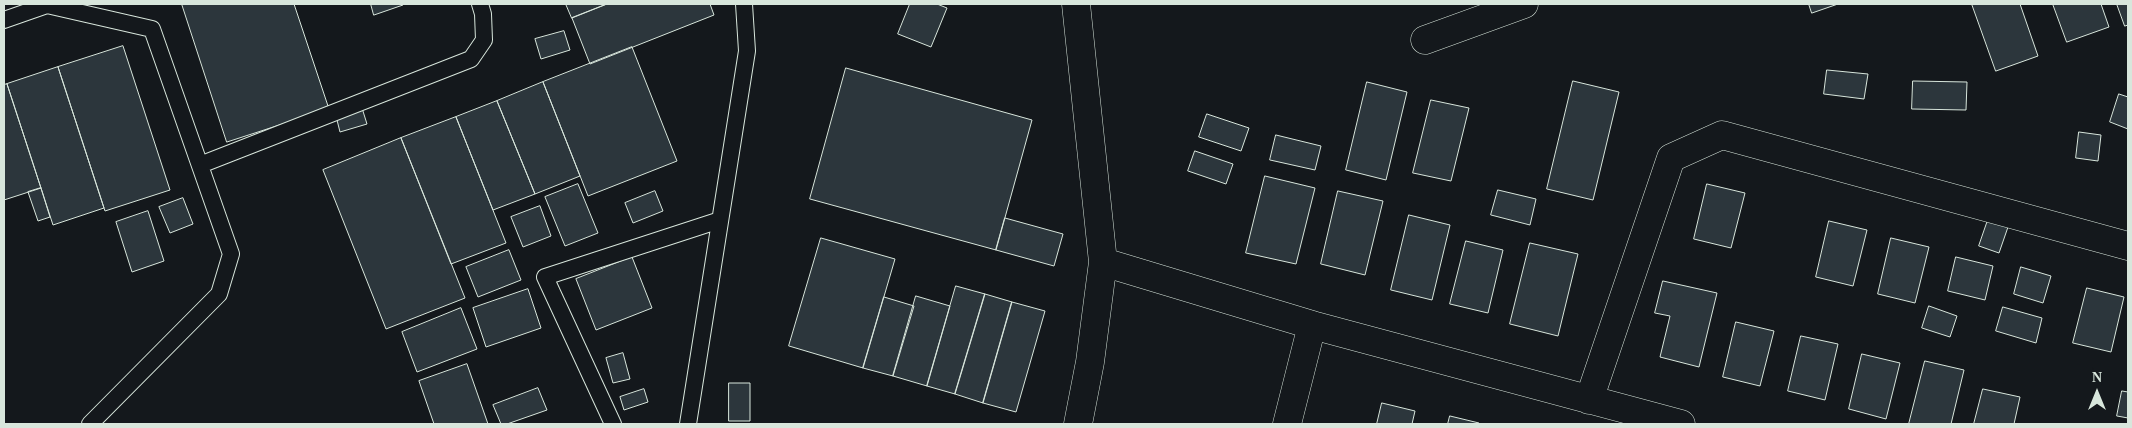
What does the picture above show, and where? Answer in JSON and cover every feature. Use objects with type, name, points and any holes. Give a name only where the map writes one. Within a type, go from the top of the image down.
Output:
[{"type":"street","points":[[1076,4],[1103,262],[1090,362],[1078,424]]},
{"type":"street","points":[[1425,40],[1524,4]]},
{"type":"street","points":[[1589,400],[1670,158],[1722,135],[2128,246]]},
{"type":"street","points":[[1103,262],[1312,325],[1681,424]]},
{"type":"street","points":[[1287,424],[1312,325]]},
{"type":"lane","points":[[200,165],[471,60],[484,40],[483,14],[480,4]]},
{"type":"lane","points":[[688,424],[747,51],[744,4]]},
{"type":"lane","points":[[4,20],[47,5],[90,9],[152,29],[231,254],[218,294],[90,424]]},
{"type":"lane","points":[[613,424],[545,277],[720,220]]},
{"type":"building","points":[[182,4],[294,4],[329,109],[227,142]]},
{"type":"building","points":[[371,4],[402,4],[403,5],[374,15]]},
{"type":"building","points":[[566,4],[607,4],[572,18]]},
{"type":"building","points":[[607,4],[710,4],[714,15],[590,64],[572,18]]},
{"type":"building","points":[[910,4],[937,4],[947,8],[931,47],[898,34]]},
{"type":"building","points":[[1809,4],[1838,4],[1812,13]]},
{"type":"building","points":[[1972,4],[2020,4],[2038,56],[1996,71]]},
{"type":"building","points":[[2053,4],[2101,4],[2109,27],[2067,42]]},
{"type":"building","points":[[2117,4],[2128,4],[2128,25],[2125,26]]},
{"type":"building","points":[[564,31],[570,50],[541,59],[535,39]]},
{"type":"building","points":[[123,46],[170,190],[105,211],[58,67]]},
{"type":"building","points":[[632,47],[677,161],[588,196],[543,82]]},
{"type":"building","points":[[58,67],[104,208],[53,225],[7,84]]},
{"type":"building","points":[[846,68],[1032,120],[996,250],[810,199]]},
{"type":"building","points":[[1827,70],[1868,74],[1864,99],[1824,94]]},
{"type":"building","points":[[1573,81],[1619,92],[1593,200],[1547,189]]},
{"type":"building","points":[[1913,81],[1967,82],[1966,110],[1912,109]]},
{"type":"building","points":[[543,82],[580,176],[535,194],[497,101]]},
{"type":"building","points":[[1367,82],[1407,92],[1386,180],[1346,170]]},
{"type":"building","points":[[7,84],[41,188],[4,200],[4,85]]},
{"type":"building","points":[[2119,94],[2128,97],[2128,129],[2110,122]]},
{"type":"building","points":[[1431,100],[1469,108],[1451,181],[1413,173]]},
{"type":"building","points":[[497,101],[535,194],[493,210],[456,117]]},
{"type":"building","points":[[362,108],[367,124],[340,132],[336,116]]},
{"type":"building","points":[[1207,114],[1249,128],[1241,151],[1199,137]]},
{"type":"building","points":[[456,117],[506,243],[451,264],[401,138]]},
{"type":"building","points":[[2079,132],[2101,135],[2098,161],[2076,158]]},
{"type":"building","points":[[1276,135],[1321,146],[1315,170],[1270,160]]},
{"type":"building","points":[[401,138],[465,298],[386,329],[323,170]]},
{"type":"building","points":[[1195,151],[1233,164],[1226,184],[1188,171]]},
{"type":"building","points":[[1265,176],[1315,188],[1296,264],[1246,253]]},
{"type":"building","points":[[578,184],[598,233],[565,246],[545,197]]},
{"type":"building","points":[[1707,184],[1745,193],[1731,248],[1694,239]]},
{"type":"building","points":[[41,188],[50,217],[38,221],[28,192]]},
{"type":"building","points":[[1498,190],[1536,199],[1530,225],[1491,215]]},
{"type":"building","points":[[655,191],[663,211],[633,223],[625,203]]},
{"type":"building","points":[[1338,191],[1383,201],[1365,275],[1321,264]]},
{"type":"building","points":[[183,198],[193,224],[170,233],[159,207]]},
{"type":"building","points":[[540,206],[551,236],[523,247],[511,217]]},
{"type":"building","points":[[148,211],[164,261],[132,272],[116,222]]},
{"type":"building","points":[[1409,215],[1450,225],[1432,300],[1391,290]]},
{"type":"building","points":[[1005,218],[1063,234],[1054,266],[996,250]]},
{"type":"building","points":[[1988,220],[2008,227],[1999,253],[1979,246]]},
{"type":"building","points":[[1829,221],[1867,230],[1853,286],[1816,277]]},
{"type":"building","points":[[821,238],[895,259],[863,368],[789,346]]},
{"type":"building","points":[[1891,238],[1929,247],[1915,303],[1878,294]]},
{"type":"building","points":[[1466,241],[1503,250],[1488,313],[1450,304]]},
{"type":"building","points":[[1530,243],[1578,254],[1558,336],[1510,324]]},
{"type":"building","points":[[509,250],[521,280],[478,297],[466,267]]},
{"type":"building","points":[[632,257],[652,308],[596,330],[576,279]]},
{"type":"building","points":[[1956,257],[1993,266],[1985,300],[1948,291]]},
{"type":"building","points":[[2021,267],[2051,276],[2043,303],[2014,294]]},
{"type":"building","points":[[1663,281],[1717,293],[1699,367],[1660,357],[1670,316],[1655,313]]},
{"type":"building","points":[[956,286],[985,294],[955,394],[927,386]]},
{"type":"building","points":[[2087,288],[2124,297],[2111,352],[2073,343]]},
{"type":"building","points":[[528,289],[541,328],[486,347],[473,308]]},
{"type":"building","points":[[985,294],[1012,302],[983,403],[955,394]]},
{"type":"building","points":[[916,296],[950,306],[927,386],[893,376]]},
{"type":"building","points":[[884,297],[914,306],[893,376],[863,368]]},
{"type":"building","points":[[1012,302],[1045,311],[1016,412],[983,403]]},
{"type":"building","points":[[1929,306],[1957,316],[1950,337],[1922,328]]},
{"type":"building","points":[[2003,307],[2042,318],[2036,343],[1996,331]]},
{"type":"building","points":[[461,308],[477,349],[417,372],[402,332]]},
{"type":"building","points":[[1736,322],[1774,331],[1760,386],[1723,377]]},
{"type":"building","points":[[1801,336],[1838,344],[1825,400],[1788,391]]},
{"type":"building","points":[[623,353],[630,379],[613,383],[606,358]]},
{"type":"building","points":[[1862,354],[1900,363],[1886,419],[1849,409]]},
{"type":"building","points":[[1925,361],[1964,370],[1951,424],[1909,424]]},
{"type":"building","points":[[467,364],[488,424],[434,424],[419,381]]},
{"type":"building","points":[[729,383],[750,383],[750,421],[729,421]]},
{"type":"building","points":[[538,388],[547,410],[507,424],[501,424],[493,405]]},
{"type":"building","points":[[644,389],[648,402],[624,410],[620,397]]},
{"type":"building","points":[[1983,389],[2020,397],[2014,424],[1974,424]]},
{"type":"building","points":[[2122,391],[2128,392],[2128,418],[2117,416]]},
{"type":"building","points":[[1382,403],[1415,411],[1412,424],[1377,424]]},
{"type":"building","points":[[1450,416],[1479,423],[1479,424],[1448,424]]}]
